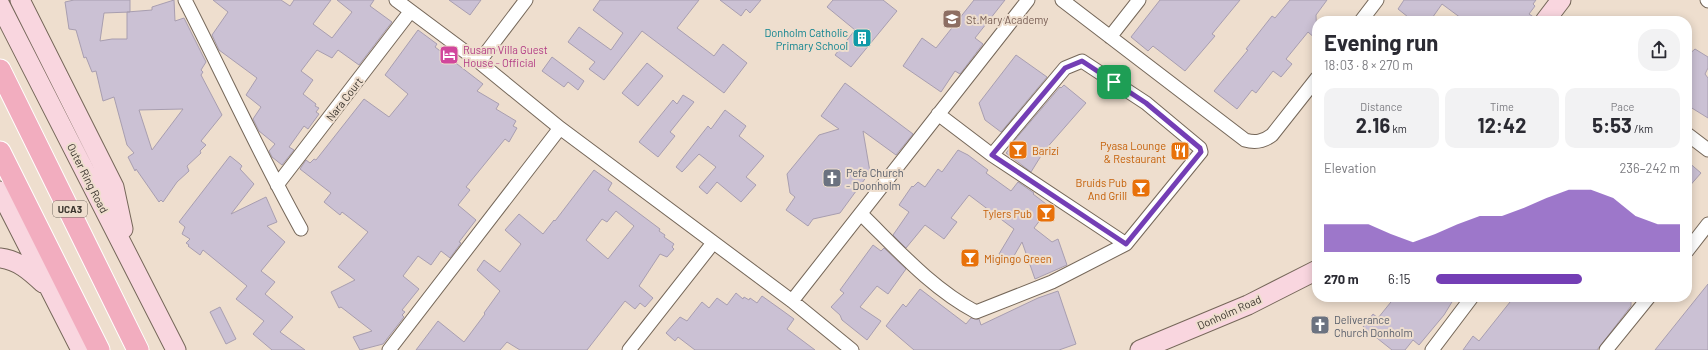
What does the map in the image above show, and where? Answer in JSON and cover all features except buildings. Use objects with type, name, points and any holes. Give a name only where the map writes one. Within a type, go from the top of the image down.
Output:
[{"type":"main road","points":[[20,0],[114,187],[120,218],[133,264]]},
{"type":"main road","points":[[1549,16],[1561,0]]},
{"type":"main road","name":"Outer Ring Road","points":[[0,5],[176,350]]},
{"type":"main road","name":"UCA3","points":[[0,70],[138,350]]},
{"type":"main road","points":[[0,152],[99,350]]},
{"type":"main road","points":[[0,192],[81,350]]},
{"type":"main road","points":[[0,258],[16,262],[29,270],[50,289]]},
{"type":"main road","name":"Donholm Road","points":[[1140,350],[1248,305],[1312,273]]},
{"type":"street","points":[[185,0],[277,185],[301,229]]},
{"type":"street","points":[[396,0],[410,12],[479,62],[560,128],[792,301],[852,350]]},
{"type":"street","points":[[479,62],[526,0]]},
{"type":"street","points":[[792,301],[1028,0]]},
{"type":"street","points":[[1062,0],[1245,140],[1252,142],[1267,140],[1312,84]]},
{"type":"street","points":[[1110,37],[1139,0]]},
{"type":"street","points":[[1365,16],[1377,0]]},
{"type":"street","name":"Nara Court","points":[[277,185],[410,12]]},
{"type":"street","points":[[861,214],[926,277],[956,301],[976,312],[1052,282],[1126,244],[1201,152],[1200,148],[1146,103],[1082,61],[1065,68],[992,155]]},
{"type":"street","points":[[938,114],[992,155],[1126,244]]},
{"type":"street","points":[[389,350],[560,128]]},
{"type":"street","points":[[1692,138],[1708,150]]},
{"type":"street","points":[[1692,245],[1708,224]]},
{"type":"street","points":[[629,350],[713,243]]},
{"type":"street","points":[[1432,350],[1468,302]]},
{"type":"street","points":[[1606,350],[1645,302]]},
{"type":"place","name":"St.Mary Academy","points":[[952,19]]},
{"type":"place","name":"Donholm Catholic Primary School","points":[[862,38]]},
{"type":"place","name":"Rusam Villa Guest House - Official","points":[[449,55]]},
{"type":"place","name":"Barizi","points":[[1018,150]]},
{"type":"place","name":"Pyasa Lounge & Restaurant","points":[[1180,151]]},
{"type":"place","name":"Pefa Church - Doonholm","points":[[832,178]]},
{"type":"place","name":"Bruids Pub And Grill","points":[[1141,188]]},
{"type":"place","name":"Tylers Pub","points":[[1046,213]]},
{"type":"place","name":"Migingo Green","points":[[970,258]]},
{"type":"place","name":"Deliverance Church Donholm","points":[[1320,325]]},
{"type":"route","points":[[1082,61],[1114,82],[1146,103],[1200,148],[1201,152],[1126,244],[992,155],[1065,68],[1082,61]]}]
